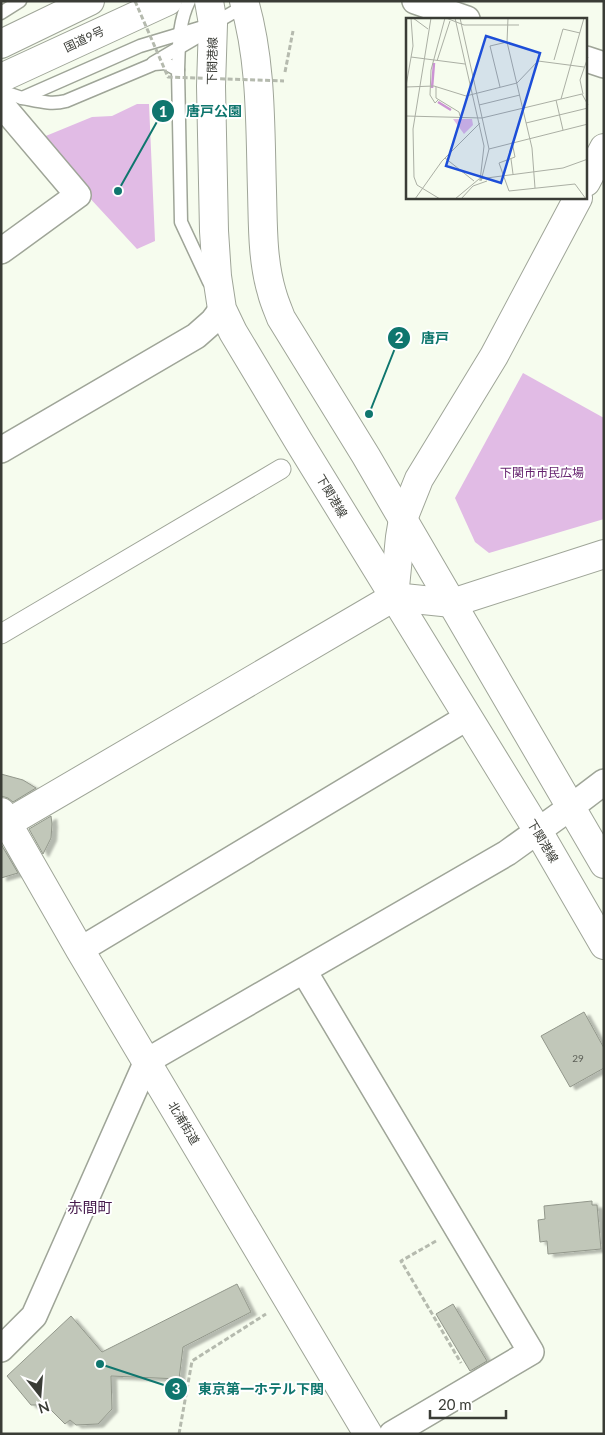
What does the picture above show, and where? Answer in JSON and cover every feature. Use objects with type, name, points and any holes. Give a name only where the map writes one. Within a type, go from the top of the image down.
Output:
[{"type":"main road","points":[[1,44],[90,1]]},
{"type":"main road","name":"国道9号","points":[[1,78],[168,1]]},
{"type":"main road","points":[[246,2],[254,44],[259,88],[266,266],[272,293],[282,318],[403,519],[604,864]]},
{"type":"main road","name":"下関港線","points":[[211,13],[214,231],[217,276],[222,309],[253,366],[538,832],[604,945]]},
{"type":"main road","points":[[588,178],[604,148]]},
{"type":"main road","points":[[394,597],[403,519],[419,479],[494,356],[577,199]]},
{"type":"main road","points":[[4,821],[394,597],[452,603],[604,554]]},
{"type":"main road","name":"北浦街道","points":[[4,821],[368,1434]]},
{"type":"street","points":[[415,1],[464,18]]},
{"type":"street","points":[[588,60],[604,65]]},
{"type":"street","points":[[1,251],[78,195],[12,101]]},
{"type":"street","points":[[3,444],[196,336],[213,321],[222,309]]},
{"type":"street","points":[[1,634],[280,469]]},
{"type":"street","points":[[80,950],[468,717]]},
{"type":"street","points":[[1,1349],[34,1316],[147,1061],[498,858],[538,832],[604,782]]},
{"type":"street","points":[[304,971],[530,1352],[392,1434]]},
{"type":"lane","points":[[1,13],[20,1]]},
{"type":"lane","points":[[188,1],[183,13],[180,33],[178,70],[181,222],[222,309]]},
{"type":"lane","points":[[12,101],[140,46],[180,33],[211,13],[246,2]]},
{"type":"lane","points":[[1,91],[12,101],[56,104],[66,101],[140,69],[199,36],[211,13]]},
{"type":"lane","points":[[140,46],[149,46],[166,56],[178,70]]},
{"type":"lane","points":[[140,69],[154,64],[165,63],[178,70]]},
{"type":"path","points":[[134,1],[168,77],[284,81],[293,31]]},
{"type":"path","points":[[457,1229],[401,1261],[474,1385]]},
{"type":"path","points":[[179,1434],[192,1361],[271,1311]]},
{"type":"green space","points":[[137,104],[149,104],[155,241],[137,249],[36,140],[92,117],[112,116]]},
{"type":"green space","name":"下関市市民広場","points":[[523,373],[604,418],[604,519],[489,553],[475,542],[455,498]]},
{"type":"building","points":[[1,774],[23,780],[36,788],[13,802],[1,796]]},
{"type":"building","points":[[51,816],[51,838],[43,854],[29,829]]},
{"type":"building","points":[[1,844],[18,873],[1,878]]},
{"type":"building","points":[[584,1012],[604,1048],[604,1068],[570,1087],[541,1036]]},
{"type":"building","points":[[592,1201],[592,1205],[597,1205],[601,1249],[548,1254],[547,1241],[540,1242],[538,1220],[545,1219],[544,1206]]},
{"type":"building","points":[[237,1284],[251,1312],[183,1347],[179,1379],[111,1376],[112,1409],[98,1424],[76,1425],[70,1420],[65,1424],[46,1405],[31,1405],[7,1376],[71,1316],[102,1352]]},
{"type":"building","points":[[453,1304],[487,1361],[470,1371],[436,1314]]},
{"type":"place","name":"唐戸公園","points":[[118,191]]},
{"type":"place","name":"唐戸","points":[[369,414]]},
{"type":"place","name":"東京第一ホテル下関","points":[[100,1364]]},
{"type":"district","name":"赤間町","points":[[90,1207]]}]
